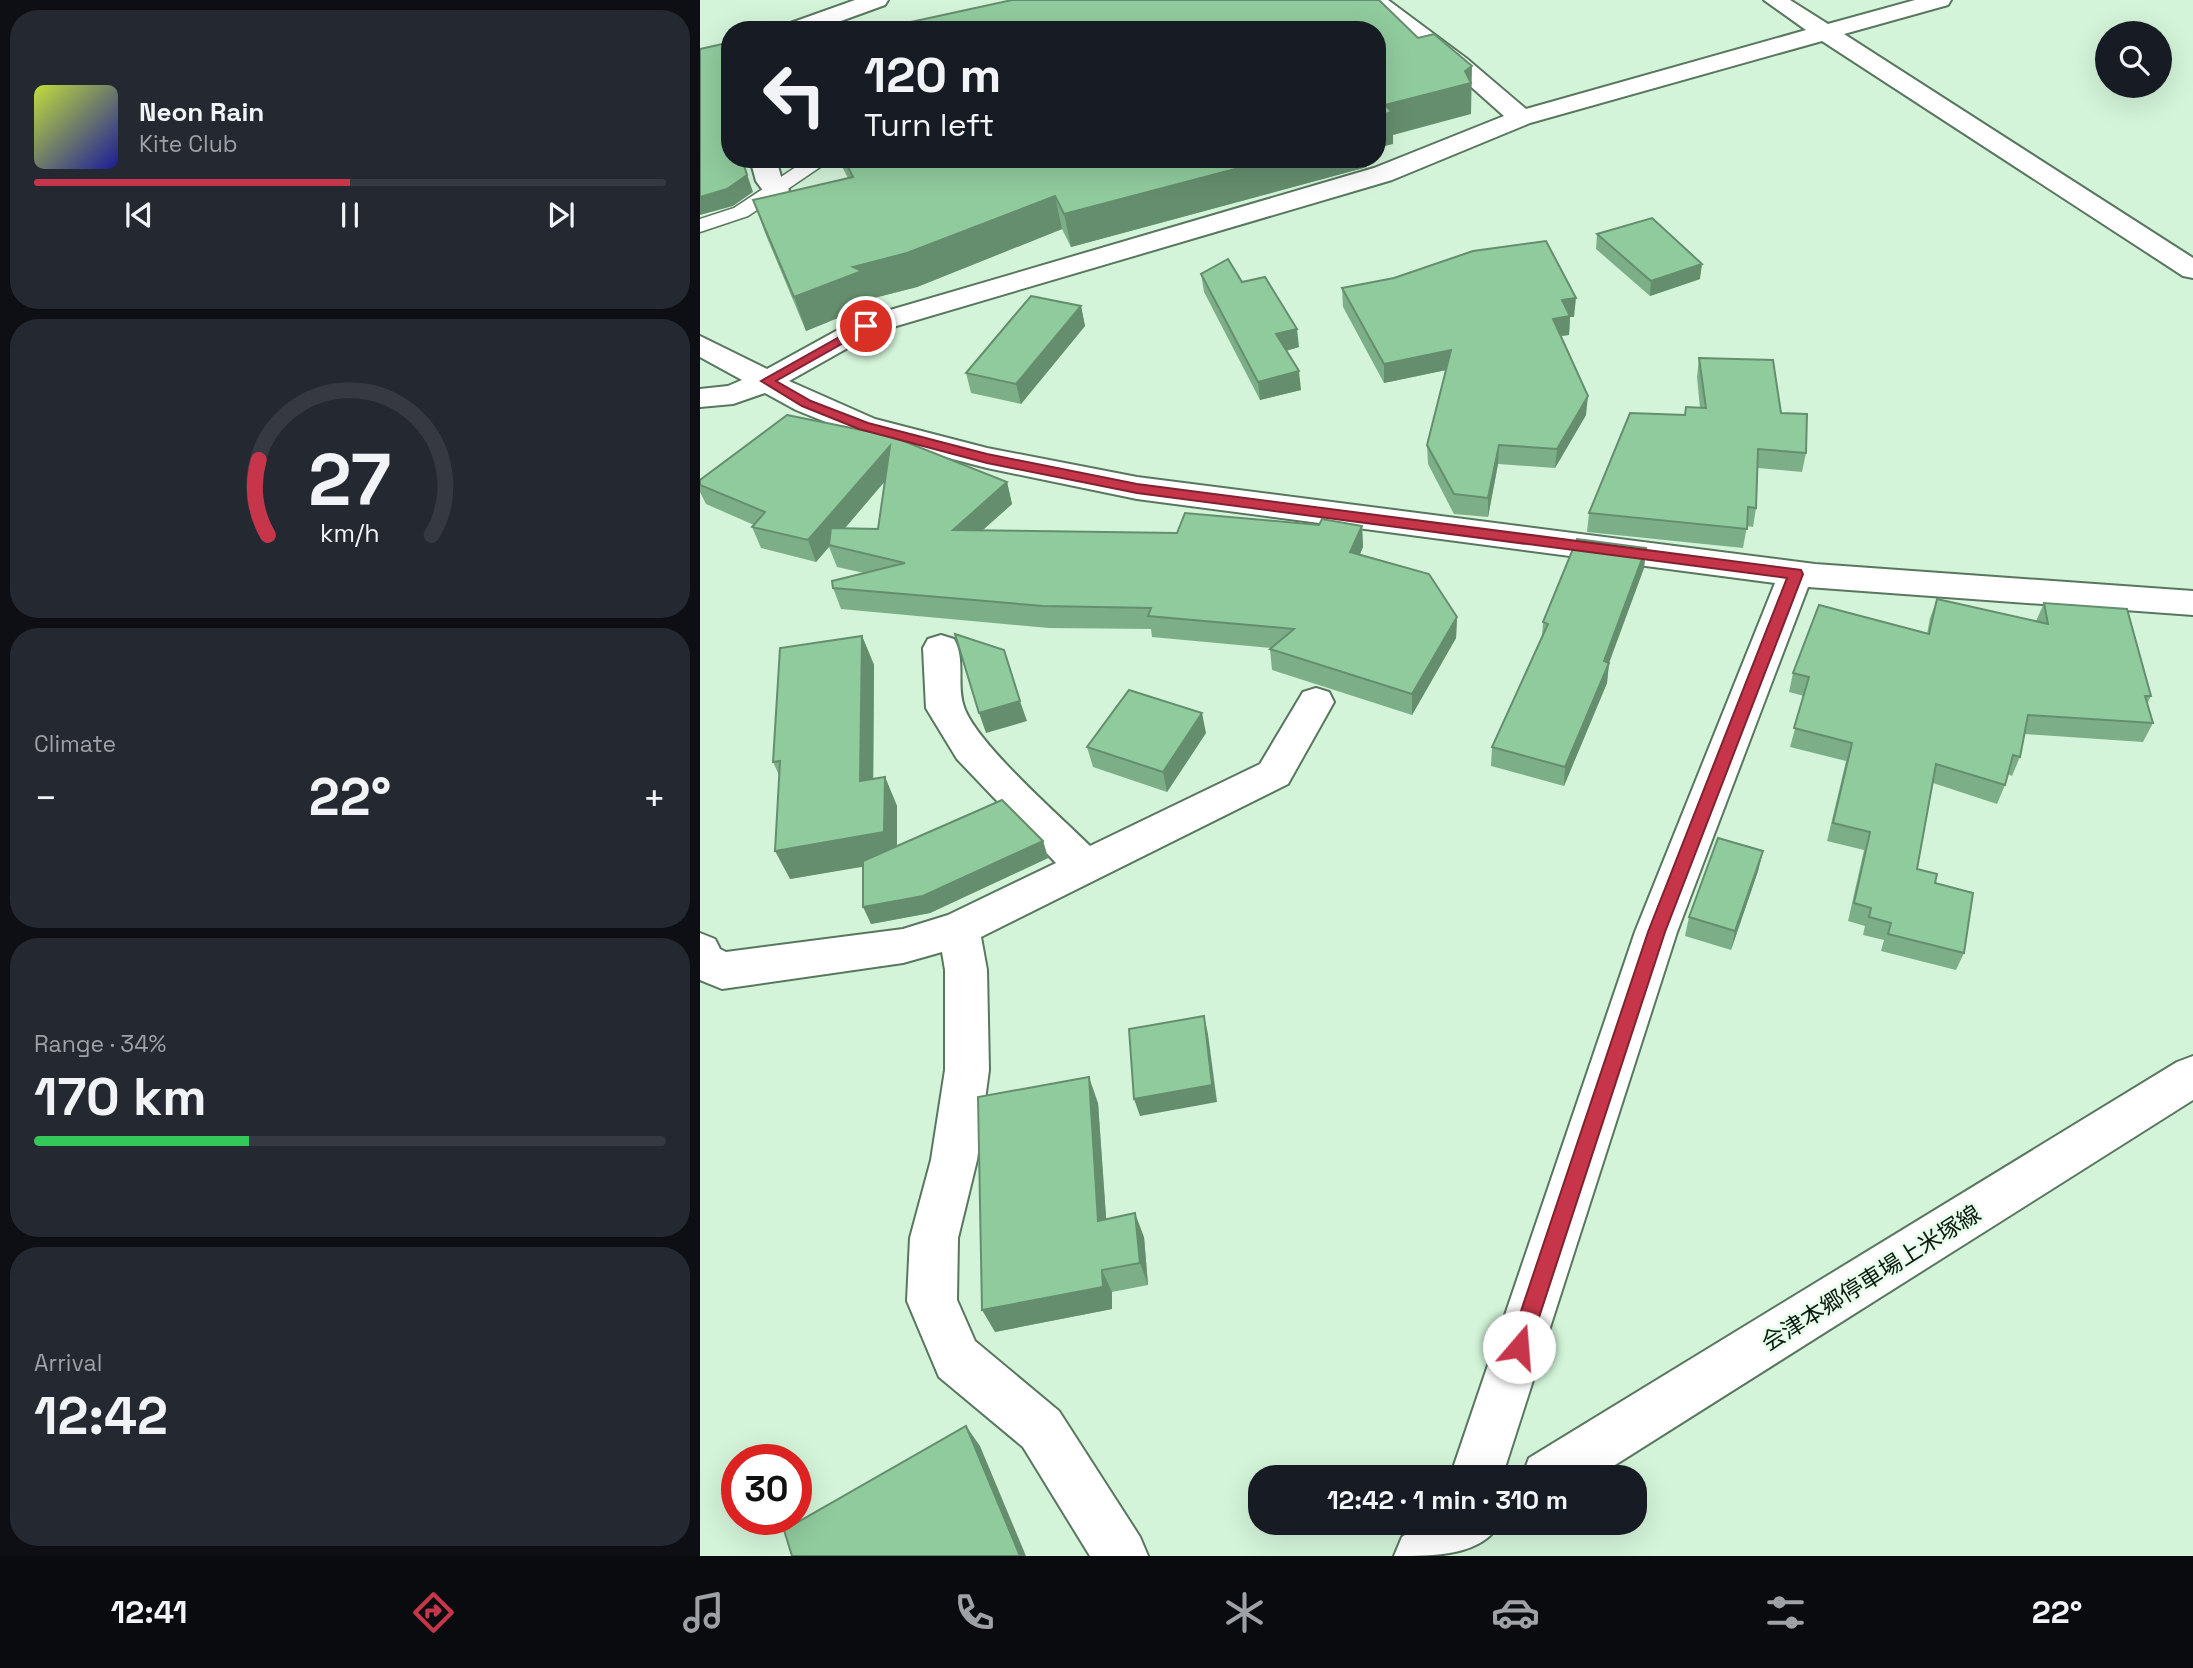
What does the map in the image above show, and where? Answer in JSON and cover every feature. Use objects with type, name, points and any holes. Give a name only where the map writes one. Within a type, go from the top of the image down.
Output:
[{"type":"street","points":[[818,21],[877,0]]},
{"type":"street","points":[[1373,0],[1458,63],[1521,118]]},
{"type":"street","points":[[1774,0],[2193,270]]},
{"type":"street","points":[[700,398],[733,395],[767,381],[866,326],[1383,174],[1521,118],[1940,0]]},
{"type":"street","points":[[765,168],[769,181],[776,190]]},
{"type":"street","points":[[700,345],[807,403],[864,426],[987,458],[1137,488],[1796,574],[2193,603]]},
{"type":"street","points":[[1480,1465],[1657,932],[1796,574]]},
{"type":"street","points":[[941,648],[945,708],[970,749],[1085,867]]},
{"type":"street","points":[[700,951],[704,961],[722,971],[903,946],[959,929],[1274,774],[1316,702]]},
{"type":"street","points":[[959,929],[966,970],[967,1070],[954,1160],[934,1238],[932,1301],[957,1359],[1041,1429],[1121,1556]]},
{"type":"street","name":"会津本郷停車場上米塚線","points":[[1567,1465],[2193,1076]]},
{"type":"lane","points":[[700,226],[741,212],[809,168]]},
{"type":"building","points":[[1012,0],[1379,0],[1418,38],[1434,34],[1472,66],[1465,71],[1471,83],[1386,105],[1386,21],[915,21]]},
{"type":"building","points":[[721,44],[721,168],[745,168],[747,175],[727,189],[700,197],[700,49]]},
{"type":"building","points":[[848,168],[1239,168],[1064,214],[1055,196],[907,253],[853,267],[862,271],[794,297],[753,200],[853,177]]},
{"type":"building","points":[[1652,218],[1702,264],[1651,281],[1597,234]]},
{"type":"building","points":[[1546,241],[1576,298],[1562,300],[1570,316],[1553,319],[1588,396],[1557,449],[1499,445],[1488,498],[1454,494],[1427,445],[1451,350],[1384,364],[1342,288],[1394,278],[1473,251]]},
{"type":"building","points":[[1228,259],[1242,282],[1265,277],[1297,329],[1276,334],[1299,371],[1258,382],[1201,274]]},
{"type":"building","points":[[1031,296],[1081,306],[1016,384],[966,373]]},
{"type":"building","points":[[1699,358],[1773,360],[1781,413],[1807,414],[1806,453],[1758,449],[1756,508],[1748,507],[1747,529],[1589,513],[1630,413],[1685,415],[1686,407],[1706,408]]},
{"type":"building","points":[[787,415],[891,436],[1007,482],[953,530],[1177,533],[1185,513],[1319,525],[1322,519],[1362,526],[1350,552],[1429,574],[1457,617],[1412,694],[1270,649],[1294,629],[1148,616],[1151,608],[1043,606],[833,588],[832,581],[905,563],[829,545],[831,528],[878,529],[890,446],[808,540],[752,527],[765,512],[700,485],[700,480]]},
{"type":"building","points":[[1577,539],[1646,548],[1604,661],[1609,663],[1565,767],[1492,747],[1548,624],[1543,622]]},
{"type":"building","points":[[1937,599],[2048,624],[2044,603],[2127,609],[2151,696],[2145,696],[2153,723],[2028,715],[2020,757],[2013,755],[2005,785],[1936,764],[1917,869],[1937,874],[1935,883],[1973,893],[1964,953],[1888,934],[1891,923],[1869,917],[1871,908],[1854,903],[1870,832],[1833,823],[1852,743],[1794,728],[1809,677],[1793,673],[1819,605],[1929,634]]},
{"type":"building","points":[[955,634],[1004,650],[1020,701],[979,713]]},
{"type":"building","points":[[862,636],[860,781],[885,777],[884,832],[775,851],[780,761],[773,762],[780,648]]},
{"type":"building","points":[[1129,690],[1202,713],[1163,772],[1087,747]]},
{"type":"building","points":[[1002,800],[1043,841],[923,896],[863,907],[863,861]]},
{"type":"building","points":[[1718,838],[1763,851],[1735,931],[1689,917]]},
{"type":"building","points":[[1204,1016],[1212,1085],[1134,1099],[1129,1029]]},
{"type":"building","points":[[1089,1077],[1098,1221],[1135,1213],[1140,1263],[1102,1270],[1103,1287],[982,1310],[978,1097]]},
{"type":"building","points":[[966,1426],[1020,1556],[792,1556],[786,1535],[812,1535],[812,1514]]},
{"type":"route","points":[[866,326],[767,381],[807,403],[864,426],[987,458],[1137,488],[1796,574],[1657,932],[1519,1347]]}]
